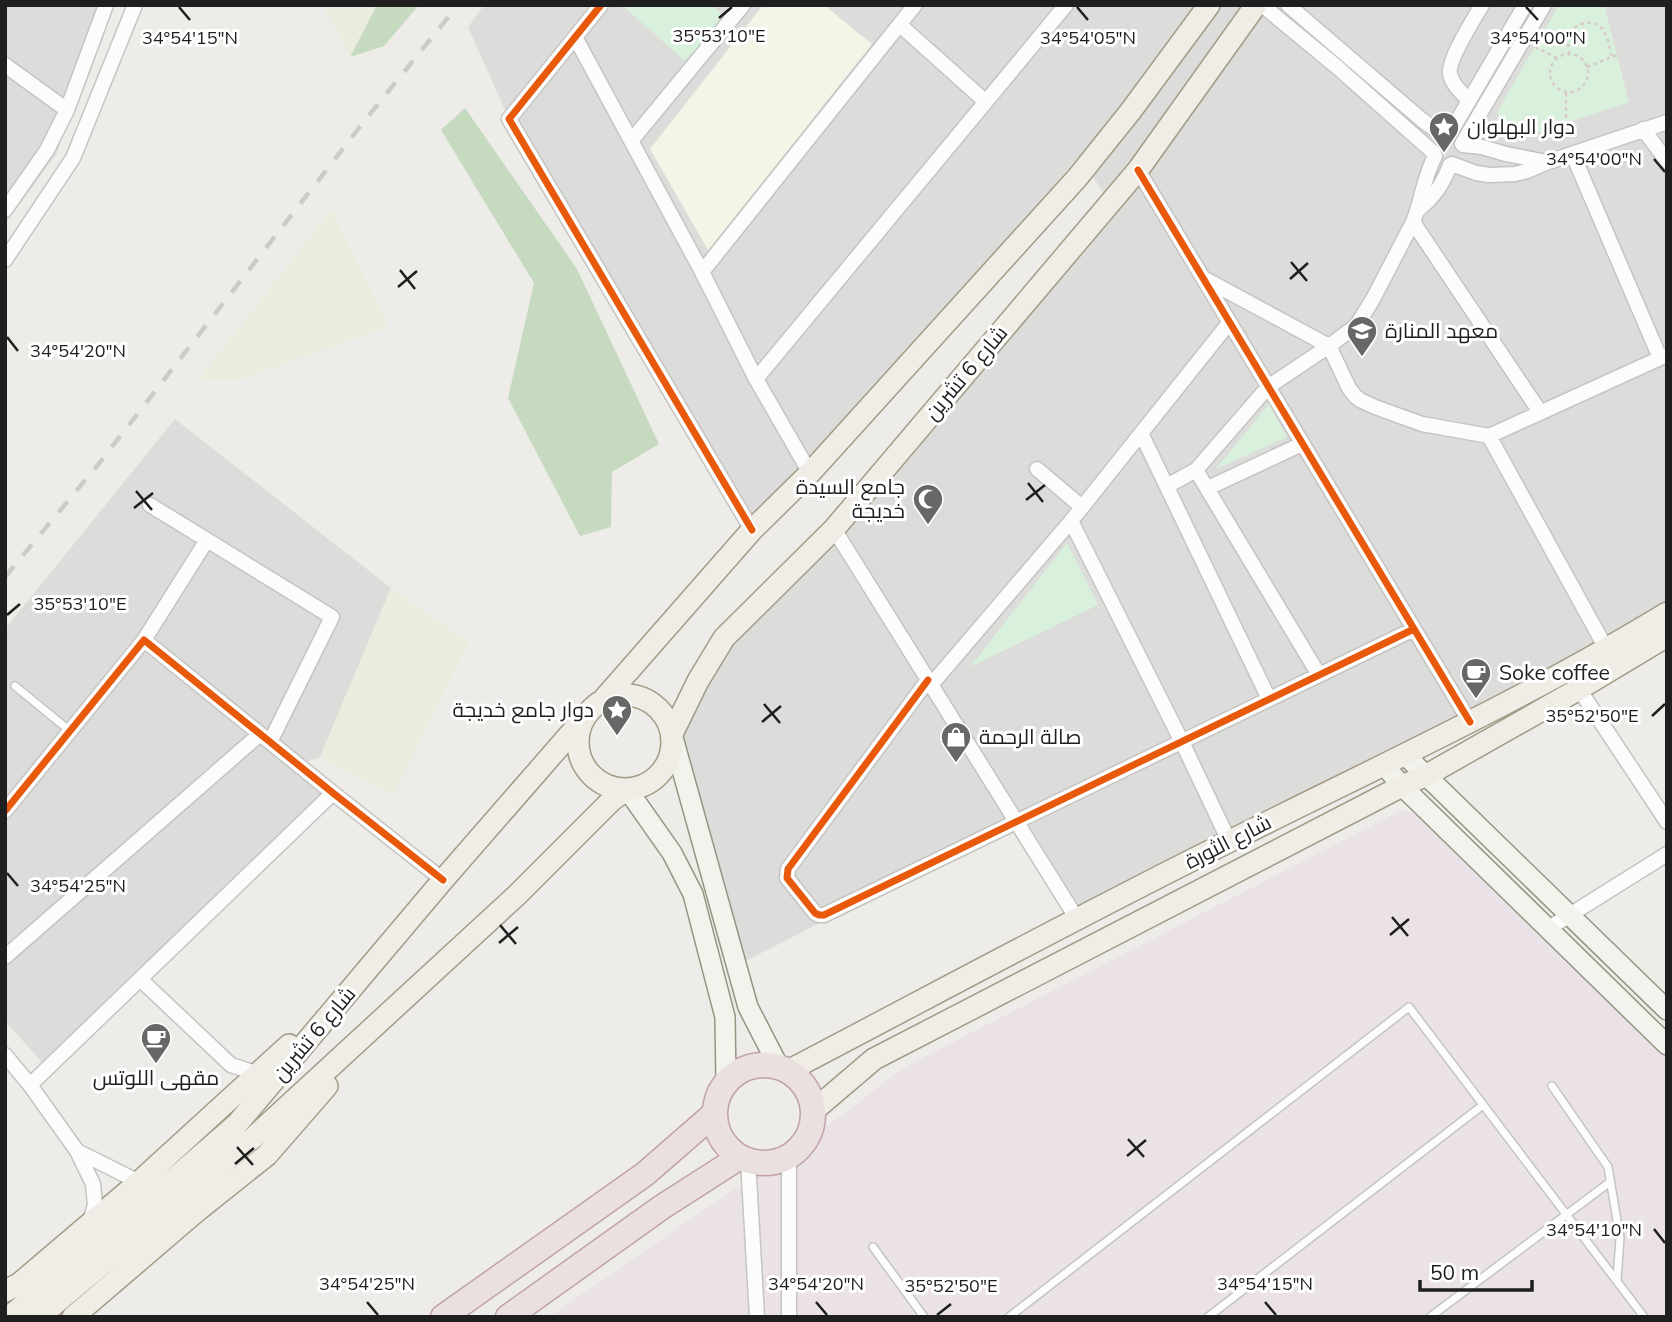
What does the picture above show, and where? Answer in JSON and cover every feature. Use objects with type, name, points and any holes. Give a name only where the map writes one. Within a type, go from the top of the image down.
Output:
[{"type":"highway","points":[[765,1065],[784,1069],[801,1081],[809,1095],[813,1111],[808,1137],[789,1157],[776,1162],[762,1163],[744,1159],[724,1142],[717,1128],[715,1112],[718,1097],[726,1083],[737,1073],[750,1067],[765,1065]]},
{"type":"highway","points":[[443,1317],[645,1174],[715,1112]]},
{"type":"highway","points":[[508,1317],[662,1207],[744,1159]]},
{"type":"main road","points":[[603,701],[632,695],[658,708],[667,720],[672,734],[672,750],[667,765],[657,778],[643,786],[627,789],[613,788],[600,782],[581,760],[579,731],[585,718],[603,701],[752,530],[810,473],[1077,178],[1130,112],[1209,5]]},
{"type":"main road","name":"شارع 6 تشرين","points":[[672,734],[698,681],[724,638],[834,529],[1138,170],[1256,5]]},
{"type":"main road","name":"شارع الثورة","points":[[784,1069],[1229,841],[1470,722],[1607,649],[1667,613]]},
{"type":"main road","name":"شارع الثورة","points":[[813,1111],[874,1059],[1427,775],[1667,636]]},
{"type":"main road","name":"شارع 6 تشرين","points":[[39,1317],[245,1131],[364,974],[585,718]]},
{"type":"main road","name":"شارع 6 تشرين","points":[[9,1317],[245,1131],[399,1003],[517,895],[611,801],[627,789]]},
{"type":"main road","points":[[5,1291],[19,1284],[139,1182],[259,1074],[364,974]]},
{"type":"main road","points":[[73,1317],[267,1155],[399,1003]]},
{"type":"street","points":[[5,210],[47,150],[67,110],[106,5]]},
{"type":"street","points":[[5,260],[73,158],[135,5]]},
{"type":"street","points":[[601,5],[509,119],[752,530]]},
{"type":"street","points":[[631,141],[743,5]]},
{"type":"street","points":[[702,272],[915,5]]},
{"type":"street","points":[[756,379],[1066,5]]},
{"type":"street","points":[[1262,5],[1337,67],[1441,163],[1476,173],[1502,176],[1527,172],[1548,162],[1667,122]]},
{"type":"street","points":[[1288,5],[1422,120],[1446,135],[1457,138],[1462,145],[1463,155],[1451,165],[1438,190],[1415,216]]},
{"type":"street","points":[[1469,102],[1451,79],[1449,71],[1452,60],[1482,5]]},
{"type":"street","points":[[1167,486],[1196,470],[1268,387],[1357,325],[1415,216],[1434,155],[1434,144],[1446,135],[1469,102],[1525,5]]},
{"type":"street","points":[[1462,145],[1544,5]]},
{"type":"street","points":[[900,24],[986,102]]},
{"type":"street","points":[[575,37],[702,272],[756,379],[810,473]]},
{"type":"street","points":[[5,65],[67,110]]},
{"type":"street","points":[[1643,129],[1667,161]]},
{"type":"street","points":[[1462,145],[1548,162]]},
{"type":"street","points":[[1202,278],[1329,346],[1349,388],[1360,400],[1422,424],[1489,436],[1663,357],[1573,155]]},
{"type":"street","points":[[1138,170],[1470,722]]},
{"type":"street","points":[[1415,216],[1540,412]]},
{"type":"street","points":[[1229,323],[1082,508],[930,683],[788,869],[787,878],[815,913],[824,915],[1414,629]]},
{"type":"street","points":[[1141,433],[1269,699]]},
{"type":"street","points":[[1489,436],[1607,649]]},
{"type":"street","points":[[1208,488],[1302,444]]},
{"type":"street","points":[[1037,469],[1082,508]]},
{"type":"street","points":[[1196,470],[1319,675]]},
{"type":"street","points":[[5,957],[265,738],[332,617],[150,505]]},
{"type":"street","points":[[1071,521],[1229,841]]},
{"type":"street","points":[[834,529],[1077,919]]},
{"type":"street","points":[[5,811],[144,640],[207,540]]},
{"type":"street","points":[[144,640],[443,880]]},
{"type":"street","points":[[1579,689],[1667,822]]},
{"type":"street","points":[[672,734],[748,1007],[784,1069]]},
{"type":"street","points":[[1405,755],[1667,1010]]},
{"type":"street","points":[[1384,765],[1402,786],[1667,1045]]},
{"type":"street","points":[[627,789],[673,853],[693,894],[725,1017],[726,1083]]},
{"type":"street","points":[[30,1085],[333,793]]},
{"type":"street","points":[[1549,928],[1667,854]]},
{"type":"street","points":[[140,979],[231,1065],[259,1074]]},
{"type":"street","points":[[5,1055],[77,1151],[93,1184],[95,1205],[89,1224]]},
{"type":"street","points":[[77,1151],[139,1182]]},
{"type":"street","points":[[789,1157],[789,1317]]},
{"type":"street","points":[[744,1159],[757,1317]]},
{"type":"lane","points":[[15,686],[70,731]]},
{"type":"lane","points":[[1009,1317],[1409,1007],[1644,1317]]},
{"type":"lane","points":[[1552,1086],[1608,1167],[1619,1238],[1617,1281]]},
{"type":"lane","points":[[1208,1317],[1483,1105]]},
{"type":"lane","points":[[1430,1317],[1610,1182]]},
{"type":"lane","points":[[873,1248],[924,1317]]},
{"type":"path","points":[[1569,54],[1569,37],[1573,31],[1580,24],[1590,23],[1599,25],[1605,33],[1612,57]]},
{"type":"path","points":[[1523,40],[1557,58]]},
{"type":"path","points":[[1569,54],[1580,57],[1588,74],[1584,85],[1572,92],[1566,92],[1552,80],[1551,68],[1557,58],[1569,54]]},
{"type":"path","points":[[1587,67],[1617,55]]},
{"type":"path","points":[[1566,92],[1566,123],[1573,155]]},
{"type":"shaded area","points":[[5,5],[111,5],[56,155],[5,224]]},
{"type":"shaded area","points":[[322,5],[377,5],[350,57]]},
{"type":"shaded area","points":[[484,5],[1667,5],[1667,622],[1077,919],[1016,822],[736,966],[672,734],[698,681],[1110,202],[1079,156],[810,473],[752,530],[509,119],[468,27]]},
{"type":"shaded area","points":[[763,5],[824,5],[872,44],[708,250],[650,149]]},
{"type":"shaded area","points":[[331,210],[388,327],[238,380],[199,379]]},
{"type":"shaded area","points":[[175,419],[391,588],[320,757],[298,765],[333,793],[47,1068],[5,1021],[5,629]]},
{"type":"shaded area","name":"جامع السيدة خديجة","points":[[928,474],[986,512],[951,552],[921,541],[895,588],[855,556]]},
{"type":"shaded area","points":[[391,588],[469,643],[394,795],[320,757]]},
{"type":"shaded area","points":[[1402,810],[1417,814],[1667,1056],[1667,1317],[549,1317],[853,1107],[907,1066]]},
{"type":"green space","points":[[377,5],[419,5],[384,46],[350,57]]},
{"type":"green space","points":[[712,5],[725,17],[685,61],[624,7]]},
{"type":"green space","points":[[1559,5],[1604,5],[1629,102],[1524,137],[1503,127],[1497,112]]},
{"type":"green space","points":[[465,108],[577,269],[659,444],[612,472],[611,527],[580,536],[508,398],[534,283],[441,130]]},
{"type":"green space","points":[[1269,404],[1287,437],[1216,469]]},
{"type":"green space","points":[[1067,543],[1098,605],[970,667]]},
{"type":"railway","points":[[5,577],[101,461],[362,124],[458,5]]},
{"type":"cycle path","points":[[601,5],[509,119],[752,530]]},
{"type":"cycle path","points":[[1138,170],[1470,722]]},
{"type":"cycle path","points":[[928,680],[788,869],[787,878],[819,915],[824,915],[1414,629]]},
{"type":"cycle path","points":[[5,811],[144,640],[443,880]]},
{"type":"place","name":"دوار البهلوان","points":[[1444,154]]},
{"type":"place","name":"معهد المنارة","points":[[1362,358]]},
{"type":"place","name":"جامع السيدة خديجة","points":[[928,526]]},
{"type":"place","name":"Soke coffee","points":[[1476,700]]},
{"type":"place","name":"دوار جامع خديجة","points":[[617,737]]},
{"type":"place","name":"صالة الرحمة","points":[[956,764]]},
{"type":"place","name":"مقهى اللوتس","points":[[156,1065]]}]
